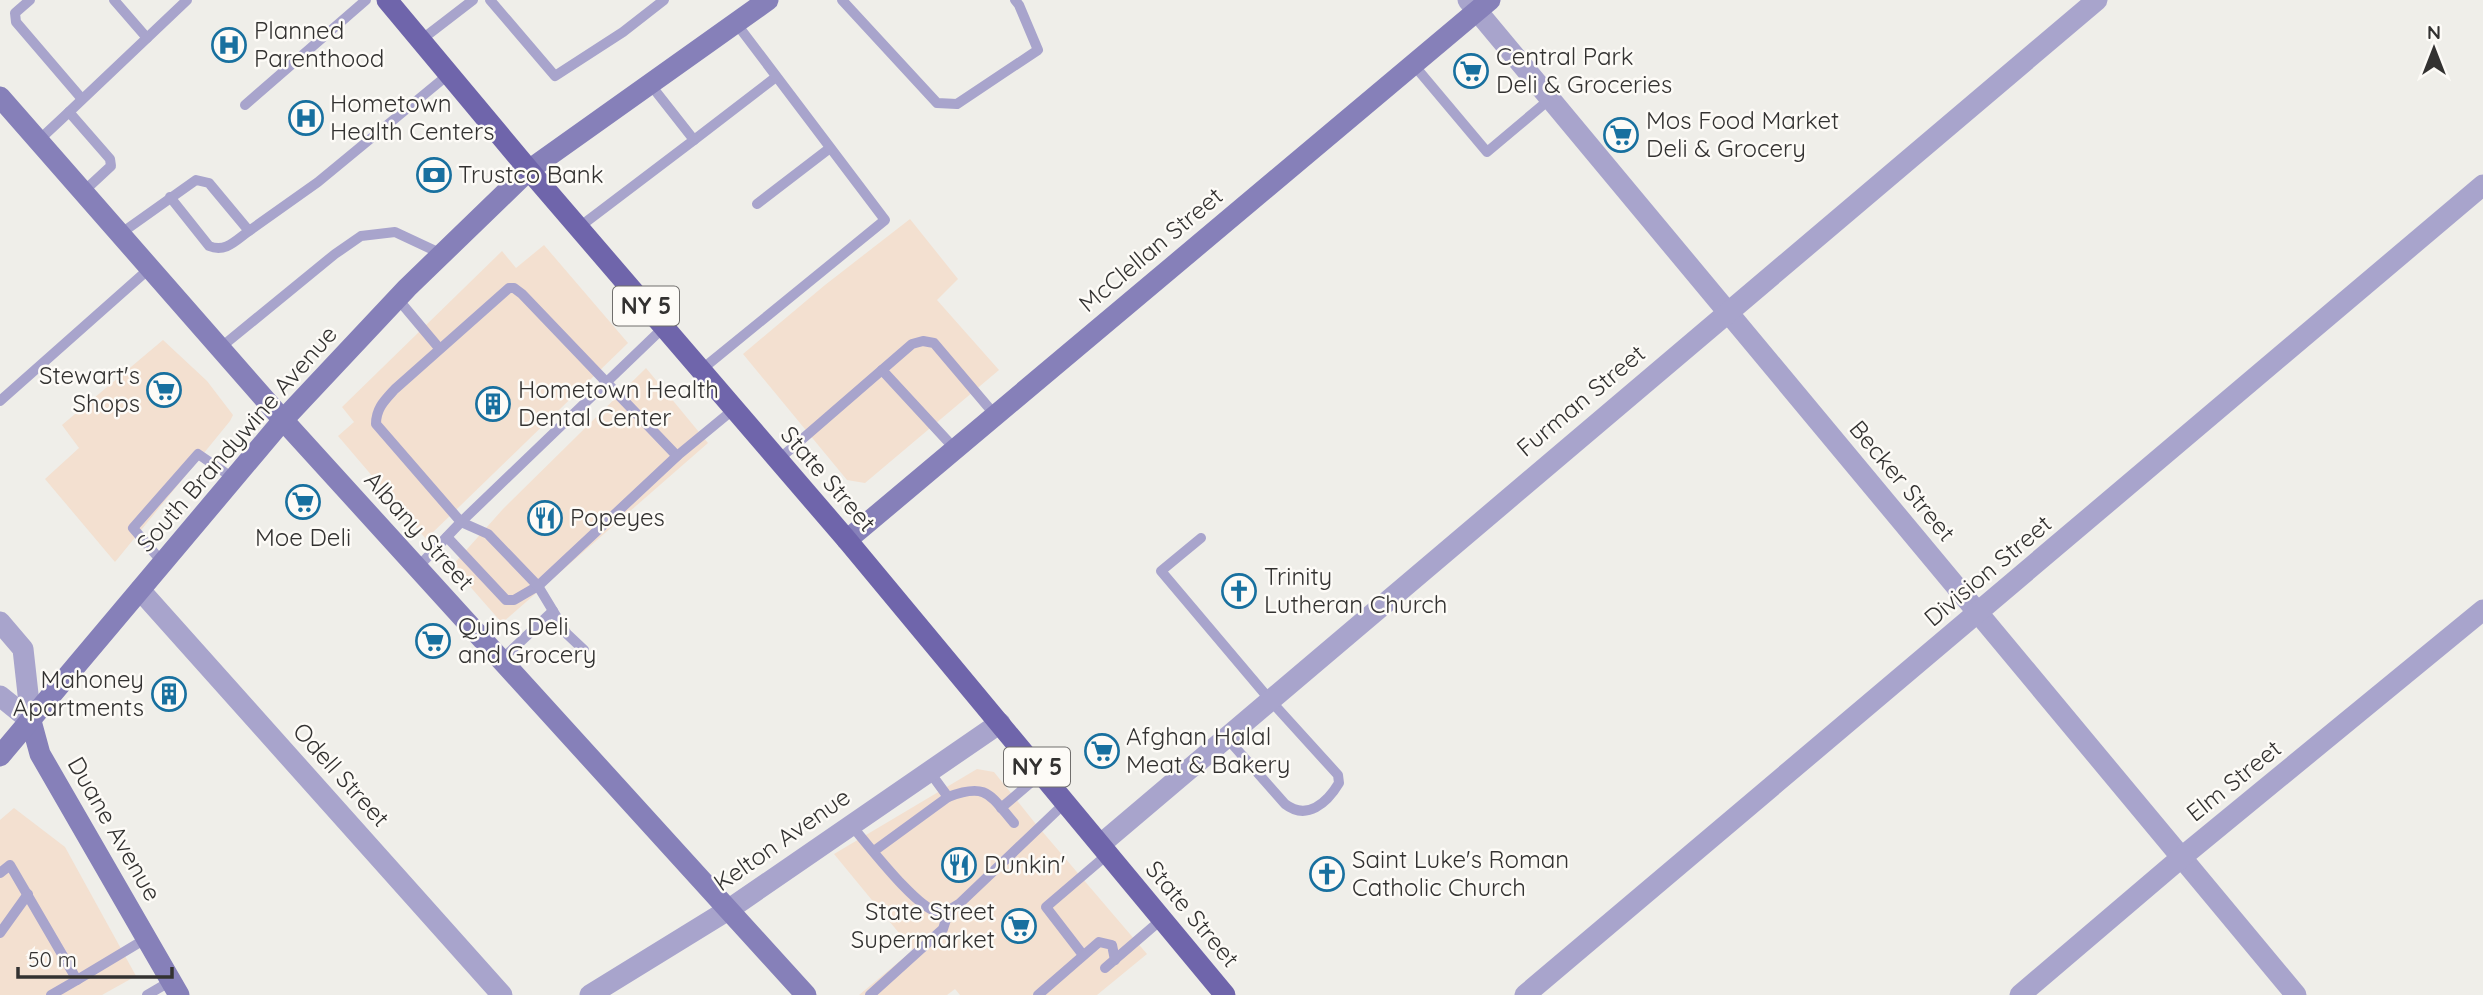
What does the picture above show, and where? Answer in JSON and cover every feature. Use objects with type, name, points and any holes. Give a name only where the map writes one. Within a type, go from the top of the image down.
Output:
[{"type":"main road","name":"State Street","points":[[387,0],[528,170],[847,540],[1225,995]]},
{"type":"street","name":"Furman Street","points":[[1105,849],[1226,737],[2097,0]]},
{"type":"street","name":"South Brandywine Avenue","points":[[0,756],[283,420],[397,298],[528,170],[736,23],[756,3]]},
{"type":"street","name":"Becker Street","points":[[1478,4],[1550,99],[2296,995]]},
{"type":"street","name":"McClellan Street","points":[[847,540],[1413,64],[1478,4]]},
{"type":"street","name":"Albany Street","points":[[0,97],[283,420],[806,995]]},
{"type":"street","name":"Division Street","points":[[1525,995],[2483,185]]},
{"type":"street","name":"Odell Street","points":[[140,590],[502,995]]},
{"type":"street","name":"Elm Street","points":[[2020,995],[2182,857],[2483,610]]},
{"type":"street","points":[[0,622],[23,649],[31,721]]},
{"type":"street","points":[[0,696],[31,721]]},
{"type":"street","name":"Duane Avenue","points":[[31,721],[40,754],[175,988]]},
{"type":"street","name":"Kelton Avenue","points":[[590,995],[728,910],[1000,723]]},
{"type":"lane","points":[[30,0],[15,13],[16,22],[82,99]]},
{"type":"lane","points":[[114,0],[147,38]]},
{"type":"lane","points":[[38,141],[187,0]]},
{"type":"lane","points":[[245,105],[366,0]]},
{"type":"lane","points":[[421,40],[473,0]]},
{"type":"lane","points":[[489,0],[555,76],[623,32],[664,0]]},
{"type":"lane","points":[[842,0],[937,103],[957,104],[1038,50],[1015,0]]},
{"type":"lane","points":[[701,370],[885,220],[736,23]]},
{"type":"lane","points":[[1413,64],[1487,152],[1550,99]]},
{"type":"lane","points":[[170,197],[209,246],[226,248],[318,182],[449,74]]},
{"type":"lane","points":[[578,228],[776,77]]},
{"type":"lane","points":[[650,84],[694,140]]},
{"type":"lane","points":[[69,112],[110,159],[111,166],[83,192]]},
{"type":"lane","points":[[757,204],[830,148]]},
{"type":"lane","points":[[120,234],[196,180],[205,180],[249,231]]},
{"type":"lane","points":[[220,348],[361,236],[395,232],[442,254]]},
{"type":"lane","points":[[0,401],[150,268]]},
{"type":"lane","points":[[584,650],[567,634],[538,586],[488,534],[461,522],[376,424],[380,405],[505,289],[514,288],[677,456]]},
{"type":"lane","points":[[397,298],[439,348]]},
{"type":"lane","points":[[417,568],[461,522],[664,327]]},
{"type":"lane","points":[[778,460],[912,344],[923,341],[934,343],[995,415]]},
{"type":"lane","points":[[882,370],[955,449]]},
{"type":"lane","points":[[447,537],[506,600],[514,600],[538,586],[677,456],[734,409]]},
{"type":"lane","points":[[163,563],[133,528],[198,454],[233,478]]},
{"type":"lane","points":[[1202,538],[1161,571],[1270,700],[1338,775],[1339,783],[1327,799],[1307,812],[1293,810],[1226,737]]},
{"type":"lane","points":[[501,660],[553,611]]},
{"type":"lane","points":[[929,771],[948,797]]},
{"type":"lane","points":[[1001,808],[1042,773]]},
{"type":"lane","points":[[874,851],[948,797],[974,790],[988,793],[1014,823]]},
{"type":"lane","points":[[851,825],[914,898],[928,909],[939,912],[959,904],[1066,803]]},
{"type":"lane","points":[[1083,955],[1046,907],[1105,849]]},
{"type":"lane","points":[[0,873],[10,865],[77,980]]},
{"type":"lane","points":[[0,933],[28,894]]},
{"type":"lane","points":[[870,995],[943,929],[949,910]]},
{"type":"lane","points":[[1105,968],[1162,919]]},
{"type":"lane","points":[[51,995],[147,938]]},
{"type":"lane","points":[[1038,995],[1099,942],[1112,945],[1115,960]]},
{"type":"lane","points":[[147,995],[175,988]]},
{"type":"shaded area","points":[[910,219],[958,279],[937,300],[999,370],[865,483],[847,480],[743,354],[825,285]]},
{"type":"shaded area","points":[[544,245],[628,343],[426,539],[338,436],[354,422],[342,407],[502,251],[516,268]]},
{"type":"shaded area","points":[[163,340],[207,381],[233,415],[115,562],[45,479],[79,448],[62,425]]},
{"type":"shaded area","points":[[646,368],[708,443],[502,623],[452,566],[503,509]]},
{"type":"shaded area","points":[[977,769],[994,772],[1147,954],[1097,995],[960,995],[955,989],[947,995],[859,995],[913,950],[834,854]]},
{"type":"shaded area","points":[[14,808],[65,847],[136,976],[102,995],[0,995],[0,820]]},
{"type":"place","name":"Planned Parenthood","points":[[229,45]]},
{"type":"place","name":"Central Park Deli & Groceries","points":[[1471,71]]},
{"type":"place","name":"Hometown Health Centers","points":[[306,118]]},
{"type":"place","name":"Mos Food Market Deli & Grocery","points":[[1621,135]]},
{"type":"place","name":"Trustco Bank","points":[[434,175]]},
{"type":"place","name":"Stewart's Shops","points":[[164,390]]},
{"type":"place","name":"Hometown Health Dental Center","points":[[493,404]]},
{"type":"place","name":"Moe Deli","points":[[303,502]]},
{"type":"place","name":"Popeyes","points":[[545,518]]},
{"type":"place","name":"Trinity Lutheran Church","points":[[1239,591]]},
{"type":"place","name":"Quins Deli and Grocery","points":[[433,641]]},
{"type":"place","name":"Mahoney Apartments","points":[[169,694]]},
{"type":"place","name":"Afghan Halal Meat & Bakery","points":[[1102,751]]},
{"type":"place","name":"Dunkin'","points":[[959,865]]},
{"type":"place","name":"Saint Luke's Roman Catholic Church","points":[[1327,874]]},
{"type":"place","name":"State Street Supermarket","points":[[1019,926]]}]
